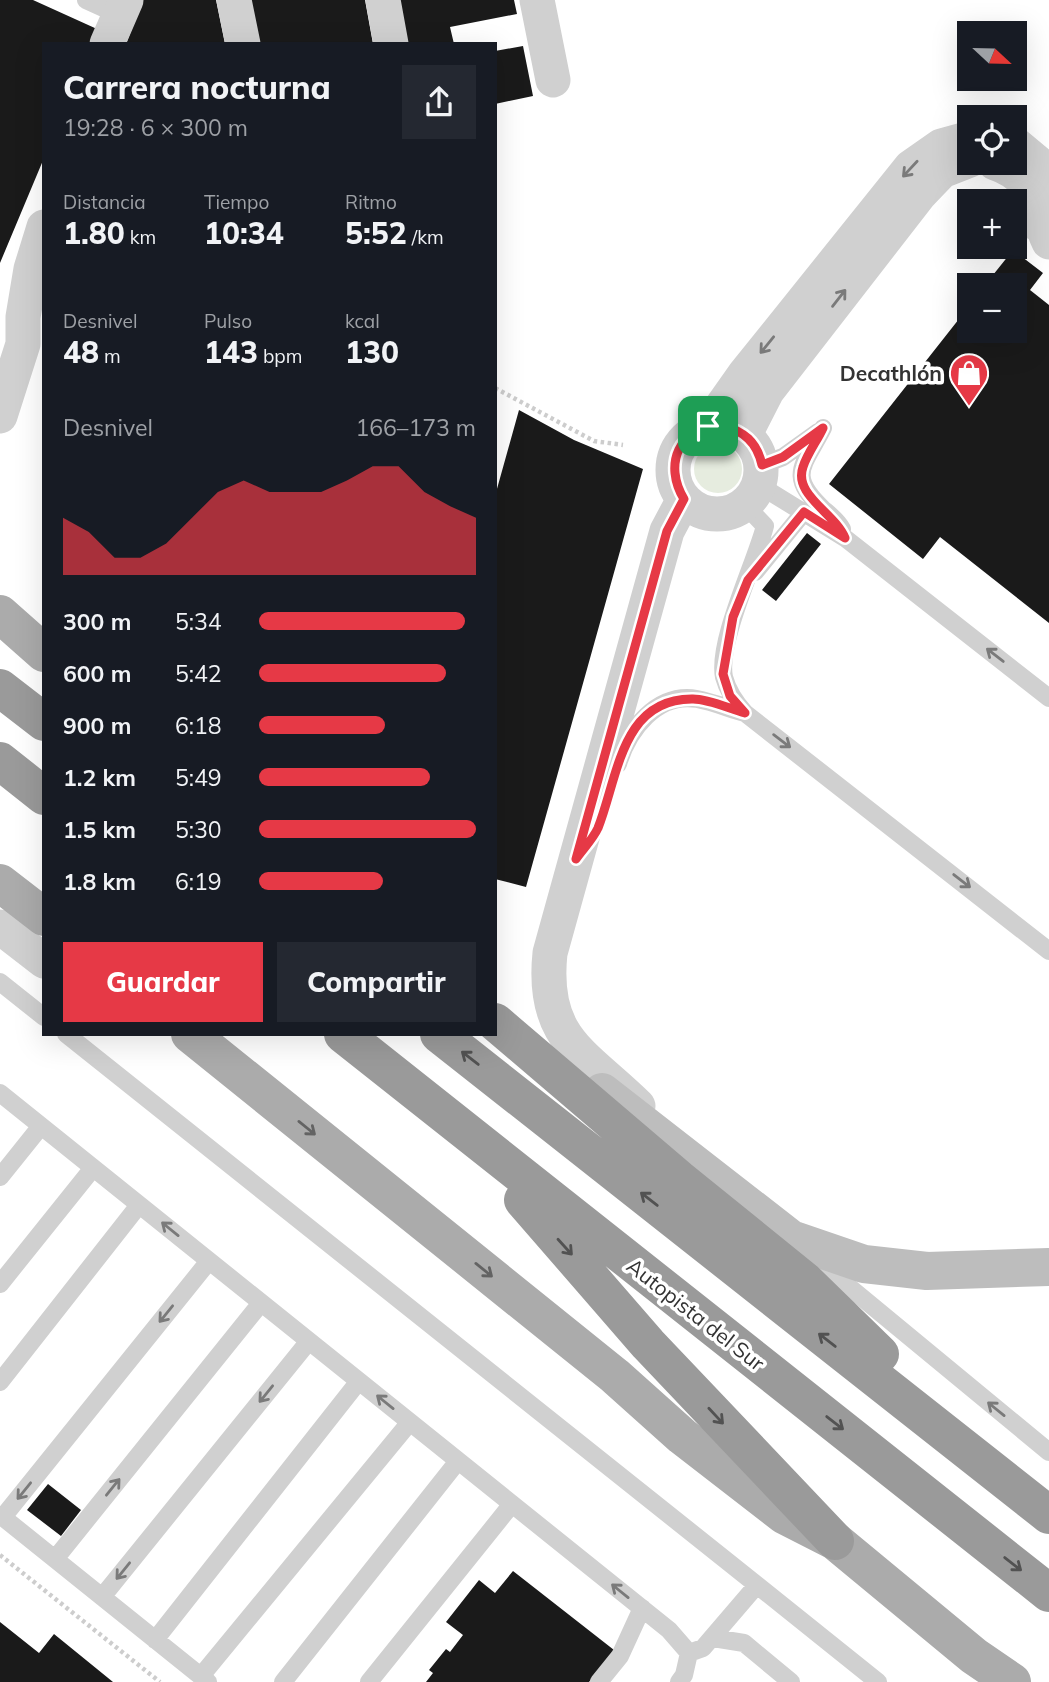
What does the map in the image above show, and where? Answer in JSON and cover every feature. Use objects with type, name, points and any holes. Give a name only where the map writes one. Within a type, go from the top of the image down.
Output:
[{"type":"highway","points":[[0,688],[42,720]]},
{"type":"highway","points":[[0,761],[42,794]]},
{"type":"highway","points":[[497,1023],[679,1179],[805,1281],[1042,1510]]},
{"type":"highway","name":"Autopista del Sur","points":[[345,1036],[1049,1592]]},
{"type":"highway","points":[[442,1036],[1042,1510]]},
{"type":"highway","points":[[454,1123],[648,1344],[835,1541]]},
{"type":"main road","points":[[0,614],[42,651]]},
{"type":"main road","points":[[0,883],[42,915]]},
{"type":"main road","points":[[193,1036],[605,1368],[682,1436],[784,1515],[835,1541],[979,1669],[1013,1682]]},
{"type":"street","points":[[233,0],[243,42]]},
{"type":"street","points":[[383,0],[391,42]]},
{"type":"street","points":[[537,0],[553,80]]},
{"type":"street","points":[[708,426],[744,375],[911,167],[941,146],[957,142]]},
{"type":"street","points":[[1027,154],[1039,164],[1049,186]]},
{"type":"street","points":[[745,435],[766,391],[919,195],[942,171],[957,165]]},
{"type":"street","points":[[1020,175],[1033,192],[1037,234]]},
{"type":"street","points":[[0,416],[23,344],[22,316],[31,269],[42,233]]},
{"type":"street","points":[[721,425],[745,435],[753,443],[755,485],[720,514],[706,513],[684,499],[674,478],[675,455],[682,442],[694,431],[708,426],[721,425]]},
{"type":"street","points":[[684,499],[667,531],[550,953],[547,983],[554,1011],[569,1044],[623,1091],[701,1167]]},
{"type":"street","points":[[0,926],[42,959]]},
{"type":"street","points":[[497,1013],[701,1167],[791,1239],[864,1264],[927,1271],[1049,1267]]},
{"type":"street","points":[[169,1036],[254,1085]]},
{"type":"lane","points":[[86,0],[117,19]]},
{"type":"lane","points":[[755,485],[783,457],[823,428],[803,465],[801,481],[804,490],[840,524],[845,538]]},
{"type":"lane","points":[[755,485],[845,538],[1049,698]]},
{"type":"lane","points":[[755,485],[765,526],[733,617],[723,674],[730,696],[745,713],[1049,951]]},
{"type":"lane","points":[[748,580],[804,512]]},
{"type":"lane","points":[[576,859],[597,830],[621,754],[638,722],[654,709],[694,699],[745,713]]},
{"type":"lane","points":[[0,982],[42,1015]]},
{"type":"lane","points":[[69,1036],[878,1682]]},
{"type":"lane","points":[[0,1093],[642,1608],[669,1630],[689,1653]]},
{"type":"lane","points":[[0,1177],[41,1126]]},
{"type":"lane","points":[[0,1284],[93,1168]]},
{"type":"lane","points":[[0,1382],[139,1205]]},
{"type":"lane","points":[[791,1239],[1049,1452]]},
{"type":"lane","points":[[209,1261],[1,1516],[155,1640],[205,1679],[410,1422]]},
{"type":"lane","points":[[55,1559],[261,1303]]},
{"type":"lane","points":[[102,1597],[309,1341]]},
{"type":"lane","points":[[155,1640],[359,1381]]},
{"type":"lane","points":[[282,1682],[458,1461]]},
{"type":"lane","points":[[369,1682],[512,1504]]},
{"type":"lane","points":[[689,1653],[703,1648],[713,1638],[757,1585]]},
{"type":"lane","points":[[599,1682],[620,1656],[642,1608]]},
{"type":"lane","points":[[713,1638],[744,1643],[791,1682]]},
{"type":"lane","points":[[679,1682],[684,1675],[689,1653]]},
{"type":"path","points":[[497,388],[594,441],[623,445]]},
{"type":"path","points":[[0,1555],[160,1682]]},
{"type":"shaded area","points":[[718,445],[735,452],[742,469],[735,486],[718,493],[701,486],[694,469],[701,452]]},
{"type":"building","points":[[0,0],[33,0],[97,29],[92,42],[42,42],[42,163],[0,263]]},
{"type":"building","points":[[143,0],[216,0],[225,42],[127,42]]},
{"type":"building","points":[[251,0],[365,0],[373,42],[259,42]]},
{"type":"building","points":[[395,0],[514,0],[517,14],[450,27],[454,42],[403,42]]},
{"type":"building","points":[[523,46],[533,96],[497,104],[497,51]]},
{"type":"building","name":"Decathlón","points":[[1006,259],[1025,259],[1043,273],[1030,290],[1049,305],[1049,623],[940,537],[923,559],[829,484],[957,322],[957,343],[1027,343],[1027,273],[995,273]]},
{"type":"building","points":[[519,410],[574,440],[643,469],[526,887],[497,880],[497,489]]},
{"type":"building","points":[[807,533],[821,544],[776,601],[762,590]]},
{"type":"building","points":[[48,1484],[81,1510],[61,1536],[27,1510]]},
{"type":"building","points":[[513,1571],[614,1650],[589,1682],[426,1682],[433,1673],[429,1670],[446,1649],[450,1652],[463,1635],[446,1622],[479,1580],[495,1593]]},
{"type":"building","points":[[0,1622],[39,1653],[54,1634],[113,1682],[0,1682]]},
{"type":"place","name":"Decathlón","points":[[969,407]]},
{"type":"route","points":[[708,426],[734,428],[745,435],[753,443],[762,465],[783,457],[823,428],[803,465],[801,481],[804,490],[840,524],[845,538],[804,512],[748,580],[733,617],[723,674],[730,696],[745,713],[694,699],[670,702],[654,709],[638,722],[621,754],[597,830],[576,859],[667,531],[684,499],[676,486],[673,471],[675,455],[682,442],[694,431],[708,426]]}]
